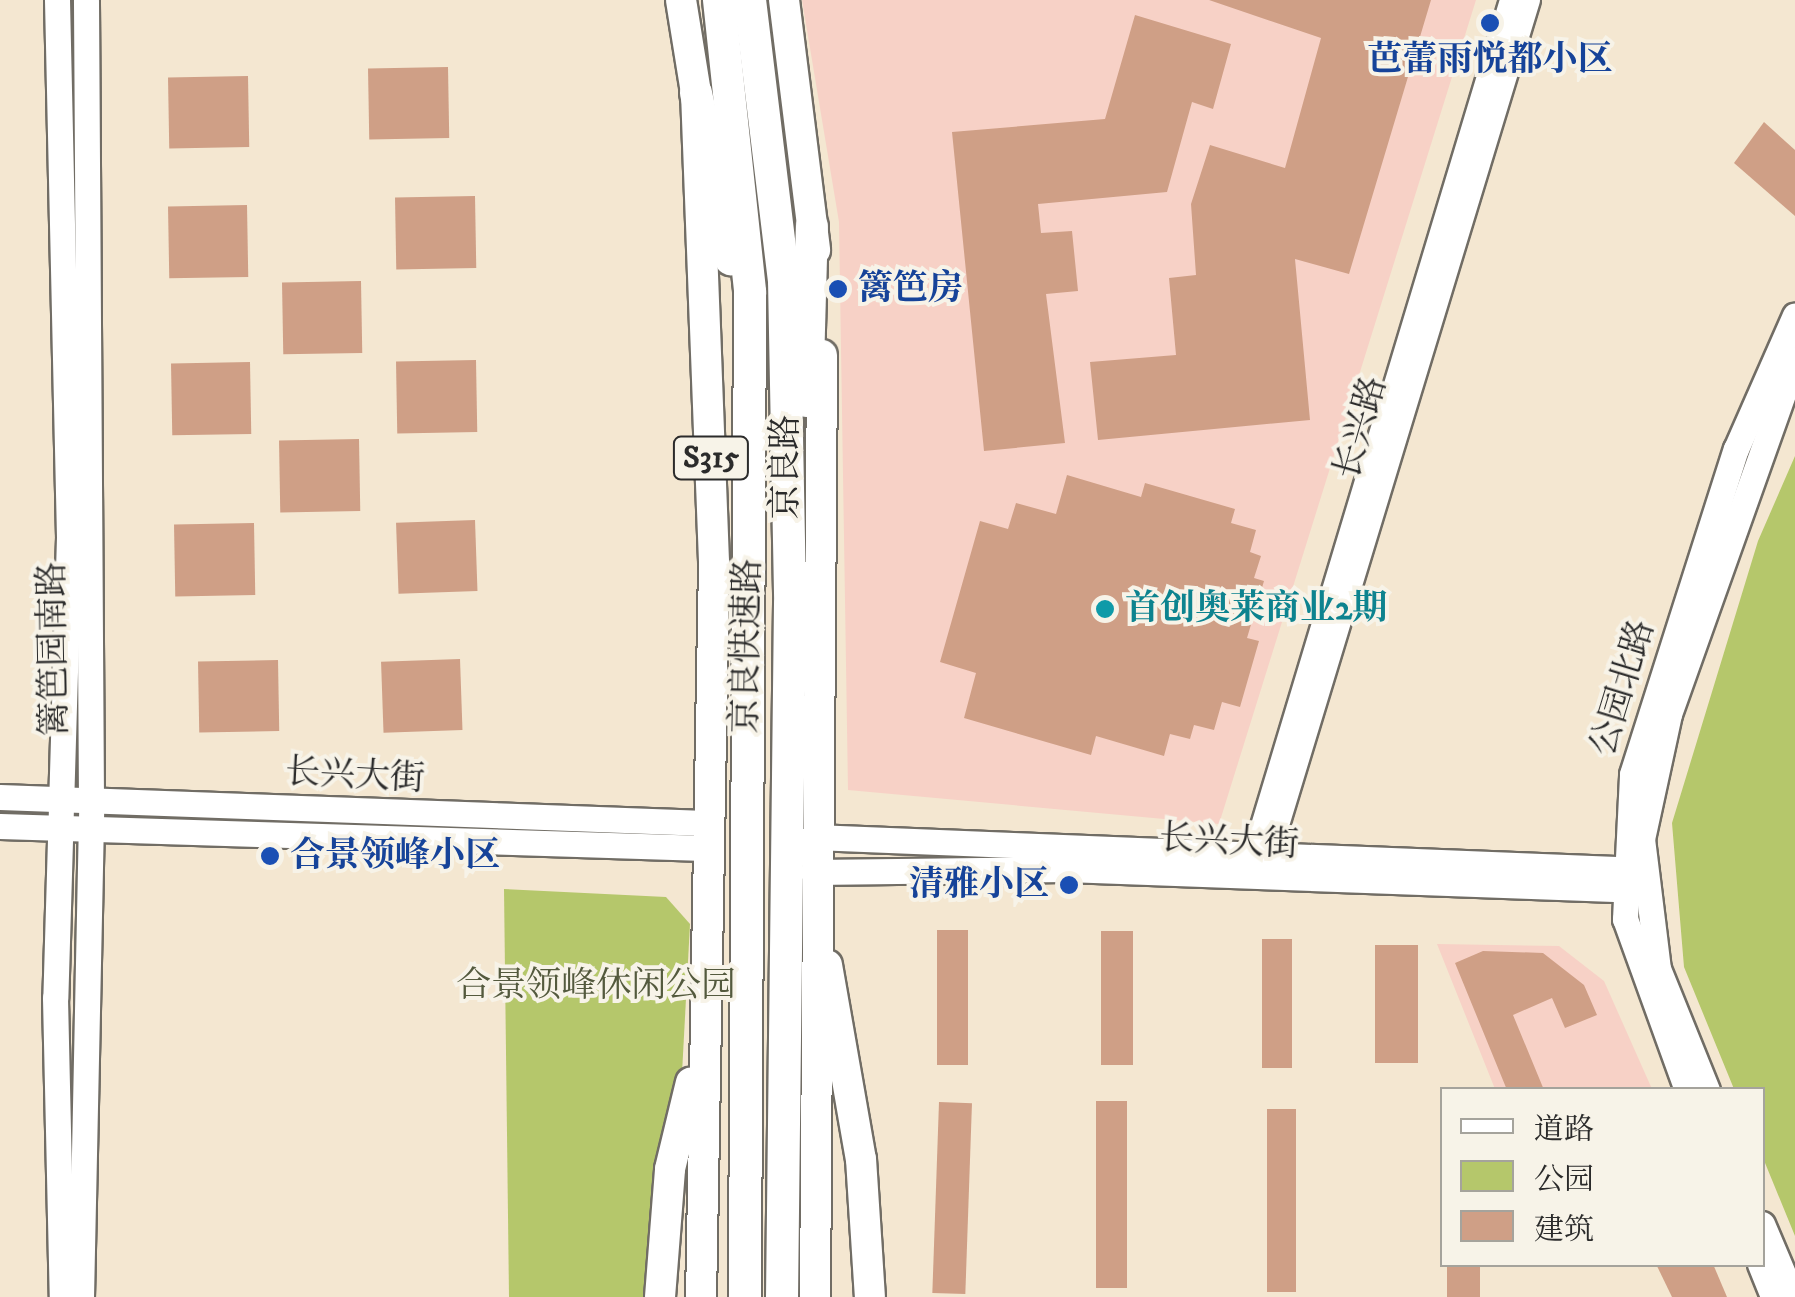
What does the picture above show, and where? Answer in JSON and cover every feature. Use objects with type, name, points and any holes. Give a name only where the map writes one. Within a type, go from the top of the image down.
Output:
[{"type":"highway","name":"京良快速路","points":[[719,0],[735,89],[750,346],[745,1297]]},
{"type":"highway","name":"京良快速路","points":[[750,0],[784,280],[790,604],[782,1297]]},
{"type":"highway","points":[[696,94],[750,346]]},
{"type":"highway","points":[[790,604],[812,226]]},
{"type":"main road","name":"京良路","points":[[680,0],[696,94],[714,563],[705,836],[701,1297]]},
{"type":"main road","name":"京良路","points":[[784,0],[812,226],[826,460],[813,878],[815,1297]]},
{"type":"main road","points":[[813,878],[861,1159],[870,1297]]},
{"type":"main road","points":[[660,1297],[670,1169],[703,1010]]},
{"type":"street","name":"篱笆园南路","points":[[57,0],[69,537],[59,827],[62,1297]]},
{"type":"street","name":"篱笆园南路","points":[[81,1297],[91,828],[86,0]]},
{"type":"street","name":"长兴路","points":[[1257,868],[1510,0]]},
{"type":"street","name":"长兴路","points":[[1257,868],[1530,0]]},
{"type":"street","name":"公园北路","points":[[1685,1087],[1640,976],[1632,880],[1651,709],[1736,449],[1795,316]]},
{"type":"street","name":"公园北路","points":[[1706,1087],[1658,969],[1632,880],[1650,777],[1795,360]]},
{"type":"street","name":"长兴大街","points":[[0,798],[91,799],[705,836]]},
{"type":"street","name":"长兴大街","points":[[0,826],[705,836]]},
{"type":"street","name":"长兴大街","points":[[814,837],[1257,868],[1632,880]]},
{"type":"street","name":"长兴大街","points":[[813,878],[1257,868]]},
{"type":"street","points":[[1765,1231],[1793,1297]]},
{"type":"street","points":[[1761,1267],[1774,1297]]},
{"type":"shaded area","points":[[802,0],[1476,0],[1219,824],[848,790],[839,222]]},
{"type":"shaded area","points":[[1437,944],[1559,946],[1604,981],[1651,1087],[1494,1087]]},
{"type":"green space","points":[[1795,456],[1795,1236],[1765,1163],[1765,1087],[1733,1087],[1684,967],[1672,823],[1758,541]]},
{"type":"green space","name":"合景领峰休闲公园","points":[[504,889],[666,897],[690,924],[670,1297],[509,1297]]},
{"type":"building","points":[[1209,0],[1431,0],[1349,274],[1295,259],[1310,420],[1098,440],[1090,362],[1176,355],[1169,278],[1196,275],[1191,204],[1210,145],[1285,168],[1321,38]]},
{"type":"building","points":[[1135,15],[1231,44],[1213,109],[1192,102],[1167,192],[1038,204],[1041,233],[1072,231],[1078,291],[1046,294],[1065,443],[984,451],[952,132],[1105,119]]},
{"type":"building","points":[[448,67],[449,138],[369,139],[368,68]]},
{"type":"building","points":[[248,76],[249,147],[169,148],[168,77]]},
{"type":"building","points":[[1764,122],[1795,150],[1795,216],[1734,163]]},
{"type":"building","points":[[475,196],[476,268],[396,269],[395,197]]},
{"type":"building","points":[[247,205],[248,277],[169,278],[168,206]]},
{"type":"building","points":[[361,281],[362,353],[283,354],[282,282]]},
{"type":"building","points":[[476,360],[477,432],[397,433],[396,361]]},
{"type":"building","points":[[250,362],[251,434],[172,435],[171,363]]},
{"type":"building","points":[[359,439],[360,511],[280,512],[279,440]]},
{"type":"building","name":"首创奥莱商业2期","points":[[1067,475],[1141,497],[1145,483],[1235,509],[1231,523],[1256,530],[1250,552],[1261,556],[1254,578],[1264,581],[1247,638],[1259,641],[1240,707],[1222,702],[1214,730],[1194,725],[1190,739],[1170,734],[1164,756],[1096,736],[1091,755],[964,718],[976,673],[940,662],[980,521],[1008,529],[1016,503],[1056,514]]},
{"type":"building","points":[[475,520],[477,591],[399,594],[396,523]]},
{"type":"building","points":[[254,523],[255,595],[175,596],[174,524]]},
{"type":"building","points":[[460,659],[462,730],[384,733],[381,662]]},
{"type":"building","points":[[278,660],[279,731],[199,732],[198,661]]},
{"type":"building","points":[[937,930],[968,930],[968,1065],[937,1065]]},
{"type":"building","points":[[1101,931],[1133,931],[1133,1065],[1101,1065]]},
{"type":"building","points":[[1262,939],[1292,939],[1292,1068],[1262,1068]]},
{"type":"building","points":[[1375,945],[1418,945],[1418,1063],[1375,1063]]},
{"type":"building","points":[[1483,951],[1543,953],[1584,985],[1597,1015],[1565,1028],[1552,998],[1513,1015],[1543,1087],[1506,1087],[1455,963]]},
{"type":"building","points":[[1096,1101],[1127,1101],[1127,1288],[1096,1288]]},
{"type":"building","points":[[939,1102],[972,1103],[965,1294],[932,1293]]},
{"type":"building","points":[[1267,1109],[1296,1109],[1296,1292],[1267,1292]]},
{"type":"building","points":[[1447,1267],[1480,1267],[1480,1297],[1447,1297]]},
{"type":"building","points":[[1657,1267],[1714,1267],[1727,1297],[1672,1297]]},
{"type":"place","name":"芭蕾雨悦都小区","points":[[1490,23]]},
{"type":"place","name":"篱笆房","points":[[838,289]]},
{"type":"place","name":"首创奥莱商业2期","points":[[1105,609]]},
{"type":"place","name":"合景领峰小区","points":[[270,856]]},
{"type":"place","name":"清雅小区","points":[[1069,885]]}]
